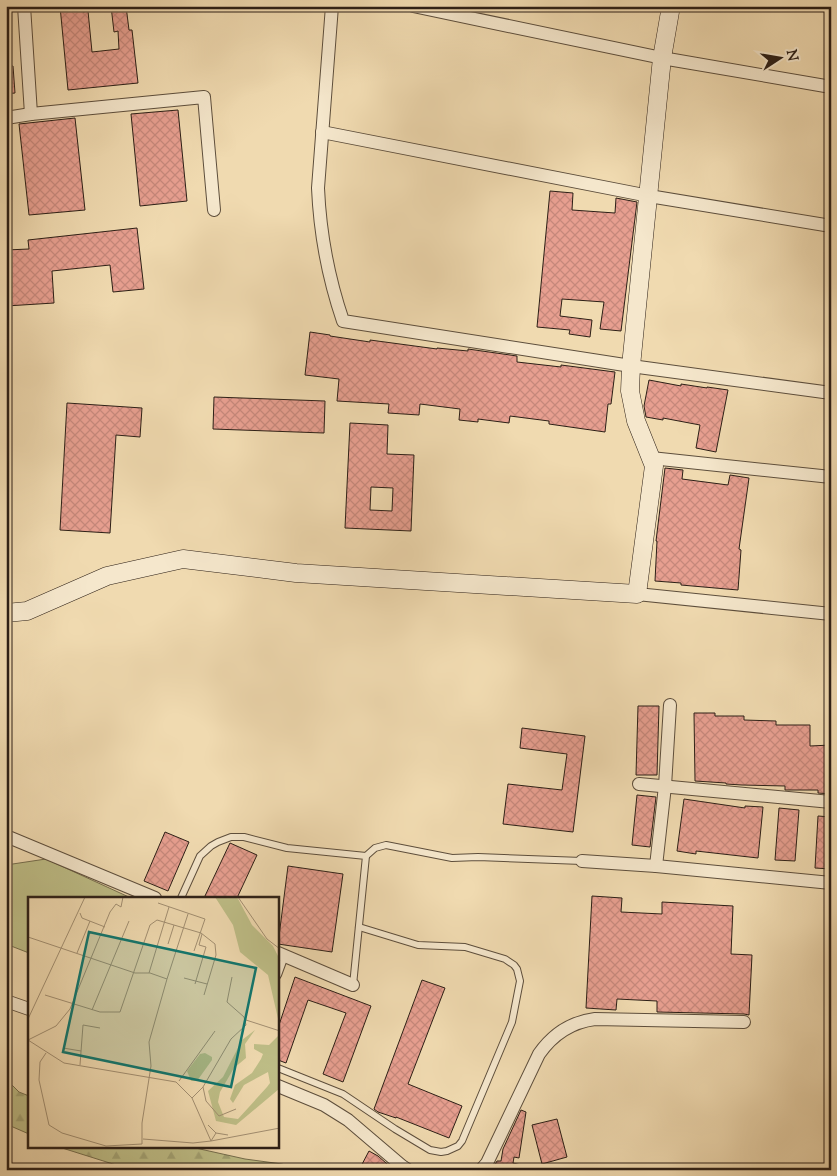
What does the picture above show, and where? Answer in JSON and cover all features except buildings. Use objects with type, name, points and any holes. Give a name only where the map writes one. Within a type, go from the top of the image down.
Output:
[{"type":"street","points":[[24,6],[31,114]]},
{"type":"street","points":[[332,6],[318,188],[319,214],[327,266],[344,321],[631,366],[831,393]]},
{"type":"street","points":[[413,6],[662,58],[831,87]]},
{"type":"street","points":[[637,594],[654,466],[636,421],[630,391],[631,366],[662,58],[671,6]]},
{"type":"street","points":[[6,118],[204,97],[214,210]]},
{"type":"street","points":[[322,132],[648,196],[831,226]]},
{"type":"street","points":[[651,458],[831,477]]},
{"type":"street","points":[[6,613],[27,611],[107,576],[183,559],[296,573],[637,594],[831,614]]},
{"type":"street","points":[[656,866],[665,786],[670,705]]},
{"type":"street","points":[[639,784],[831,802]]},
{"type":"street","points":[[6,836],[153,897]]},
{"type":"street","points":[[582,861],[656,866],[831,884]]},
{"type":"street","points":[[281,955],[353,986]]},
{"type":"street","points":[[6,1001],[28,1009]]},
{"type":"street","points":[[481,1170],[487,1163],[539,1054],[551,1038],[567,1027],[595,1018],[744,1022]]},
{"type":"street","points":[[279,1086],[324,1105],[348,1120],[408,1170]]},
{"type":"lane","points":[[181,897],[200,856],[205,850],[218,842],[231,837],[244,836],[287,848],[366,856],[376,848],[386,845],[452,858],[478,857],[582,861]]},
{"type":"lane","points":[[353,986],[366,856]]},
{"type":"lane","points":[[279,1068],[343,1094],[430,1150],[446,1151],[458,1146],[462,1141],[512,1022],[520,980],[517,969],[505,959],[465,947],[418,945],[359,927]]},
{"type":"lane","points":[[279,968],[281,955]]},
{"type":"green space","points":[[46,859],[129,897],[28,897],[28,953],[6,944],[6,865]]},
{"type":"green space","points":[[6,1079],[19,1092],[28,1096],[28,1134],[6,1124]]},
{"type":"green space","points":[[62,1148],[196,1148],[245,1159],[282,1164],[300,1170],[132,1170]]}]
